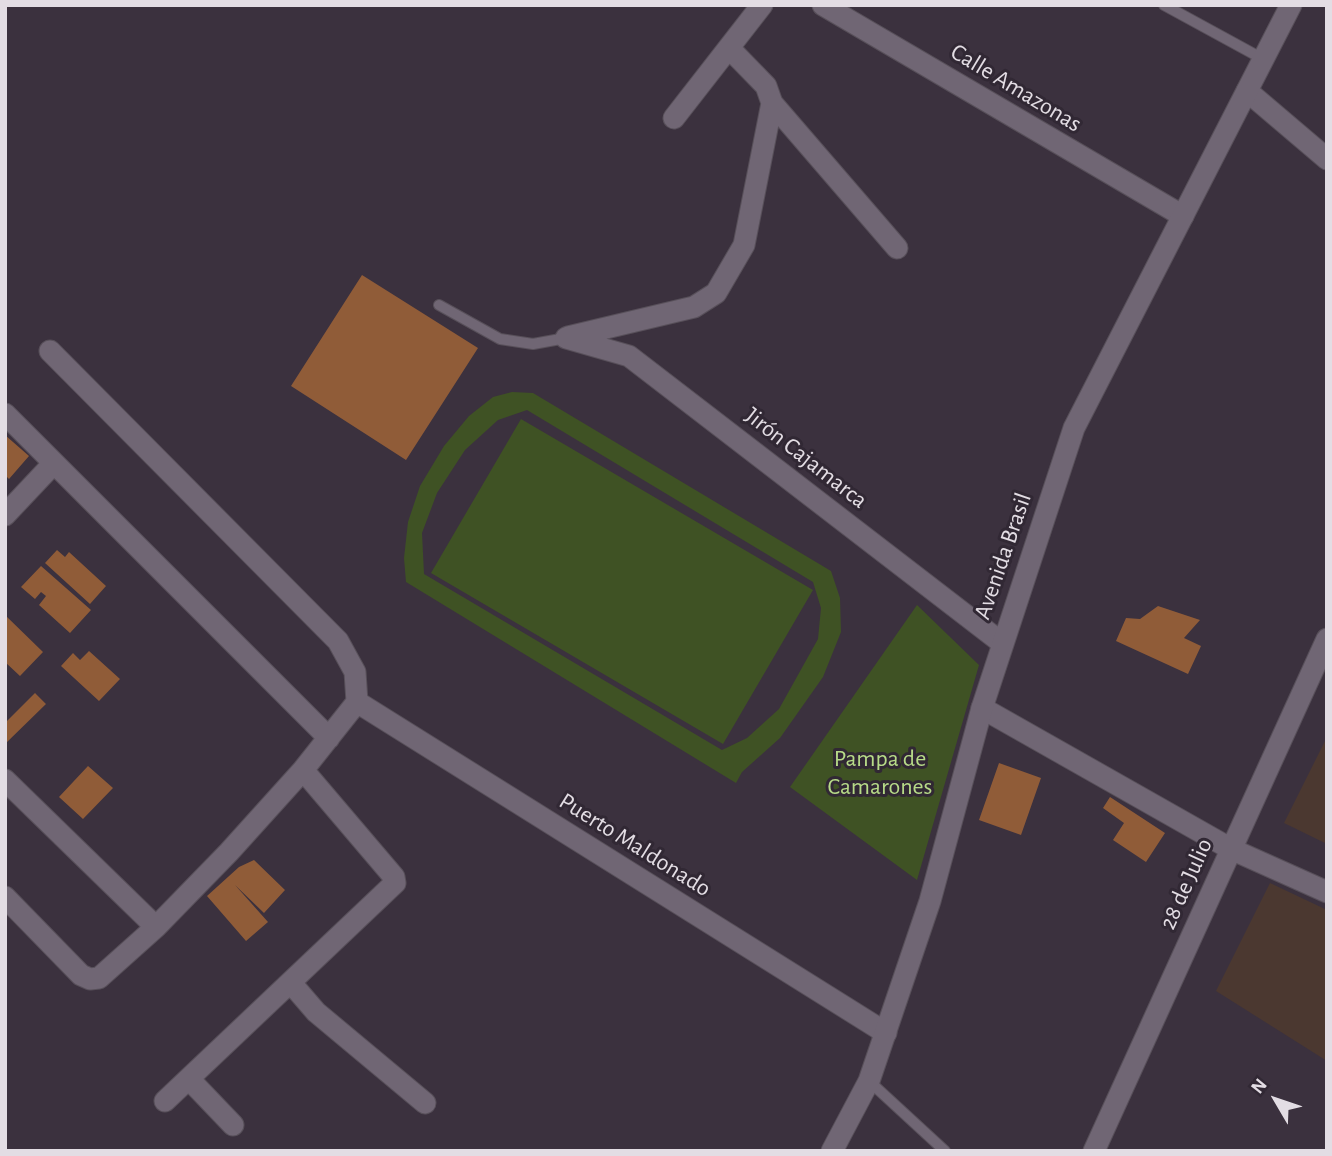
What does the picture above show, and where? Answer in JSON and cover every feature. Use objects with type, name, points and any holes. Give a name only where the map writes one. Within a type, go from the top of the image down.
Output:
[{"type":"street","points":[[674,118],[762,5]]},
{"type":"street","name":"Calle Amazonas","points":[[823,5],[1183,216]]},
{"type":"street","name":"Avenida Brasil","points":[[832,1151],[869,1081],[930,901],[982,708],[1073,428],[1291,5]]},
{"type":"street","points":[[730,49],[766,86],[772,103],[897,248]]},
{"type":"street","points":[[1247,90],[1327,159]]},
{"type":"street","points":[[566,338],[694,307],[716,293],[744,246],[772,103]]},
{"type":"street","points":[[627,322],[629,356]]},
{"type":"street","name":"Jirón Cajamarca","points":[[566,338],[629,356],[1002,643]]},
{"type":"street","points":[[5,897],[81,975],[90,979],[99,978],[156,927],[303,770],[358,702],[355,672],[338,641],[50,351]]},
{"type":"street","points":[[5,414],[329,738]]},
{"type":"street","points":[[5,515],[54,463]]},
{"type":"street","name":"28 de Julio","points":[[1094,1151],[1327,639]]},
{"type":"street","name":"Puerto Maldonado","points":[[358,702],[886,1033]]},
{"type":"street","points":[[982,708],[1231,849],[1327,892]]},
{"type":"street","points":[[165,1101],[395,883],[394,877],[303,770]]},
{"type":"street","points":[[5,780],[156,927]]},
{"type":"street","points":[[291,983],[316,1012],[425,1103]]},
{"type":"street","points":[[189,1079],[233,1125]]},
{"type":"lane","points":[[1164,5],[1264,59]]},
{"type":"lane","points":[[439,305],[500,339],[533,344],[566,338]]},
{"type":"lane","points":[[869,1081],[945,1151]]},
{"type":"shaded area","points":[[1327,737],[1327,844],[1284,823]]},
{"type":"shaded area","points":[[1270,883],[1327,910],[1327,1061],[1216,991]]},
{"type":"green space","points":[[512,392],[533,393],[831,571],[840,598],[841,632],[823,677],[780,738],[742,772],[736,783],[406,582],[404,558],[408,522],[420,486],[444,446],[469,416],[493,397]],"holes":[[[527,410],[813,582],[821,608],[818,639],[779,709],[747,738],[722,750],[424,574],[422,533],[437,493],[465,450],[498,420]]]},
{"type":"green space","points":[[521,419],[813,590],[723,744],[431,573]]},
{"type":"green space","name":"Pampa de Camarones","points":[[917,605],[979,665],[917,880],[790,787]]},
{"type":"building","points":[[362,275],[478,348],[406,460],[291,386]]},
{"type":"building","points":[[5,435],[29,456],[9,479],[5,475]]},
{"type":"building","points":[[57,550],[65,557],[69,552],[106,586],[90,604],[45,563]]},
{"type":"building","points":[[41,566],[91,610],[70,633],[39,605],[46,596],[41,592],[35,599],[21,587]]},
{"type":"building","points":[[1158,606],[1200,620],[1184,638],[1201,646],[1188,674],[1116,641],[1126,618],[1140,619]]},
{"type":"building","points":[[5,615],[43,652],[20,676],[5,662]]},
{"type":"building","points":[[89,651],[120,679],[99,701],[61,666],[73,653],[80,660]]},
{"type":"building","points":[[35,693],[46,704],[5,744],[5,723]]},
{"type":"building","points":[[999,763],[1041,778],[1021,835],[979,820]]},
{"type":"building","points":[[88,766],[113,788],[83,819],[59,797]]},
{"type":"building","points":[[1110,797],[1165,833],[1146,862],[1113,840],[1124,823],[1103,808]]},
{"type":"building","points":[[254,860],[285,890],[264,913],[235,885],[268,922],[246,941],[207,896],[239,867]]}]
